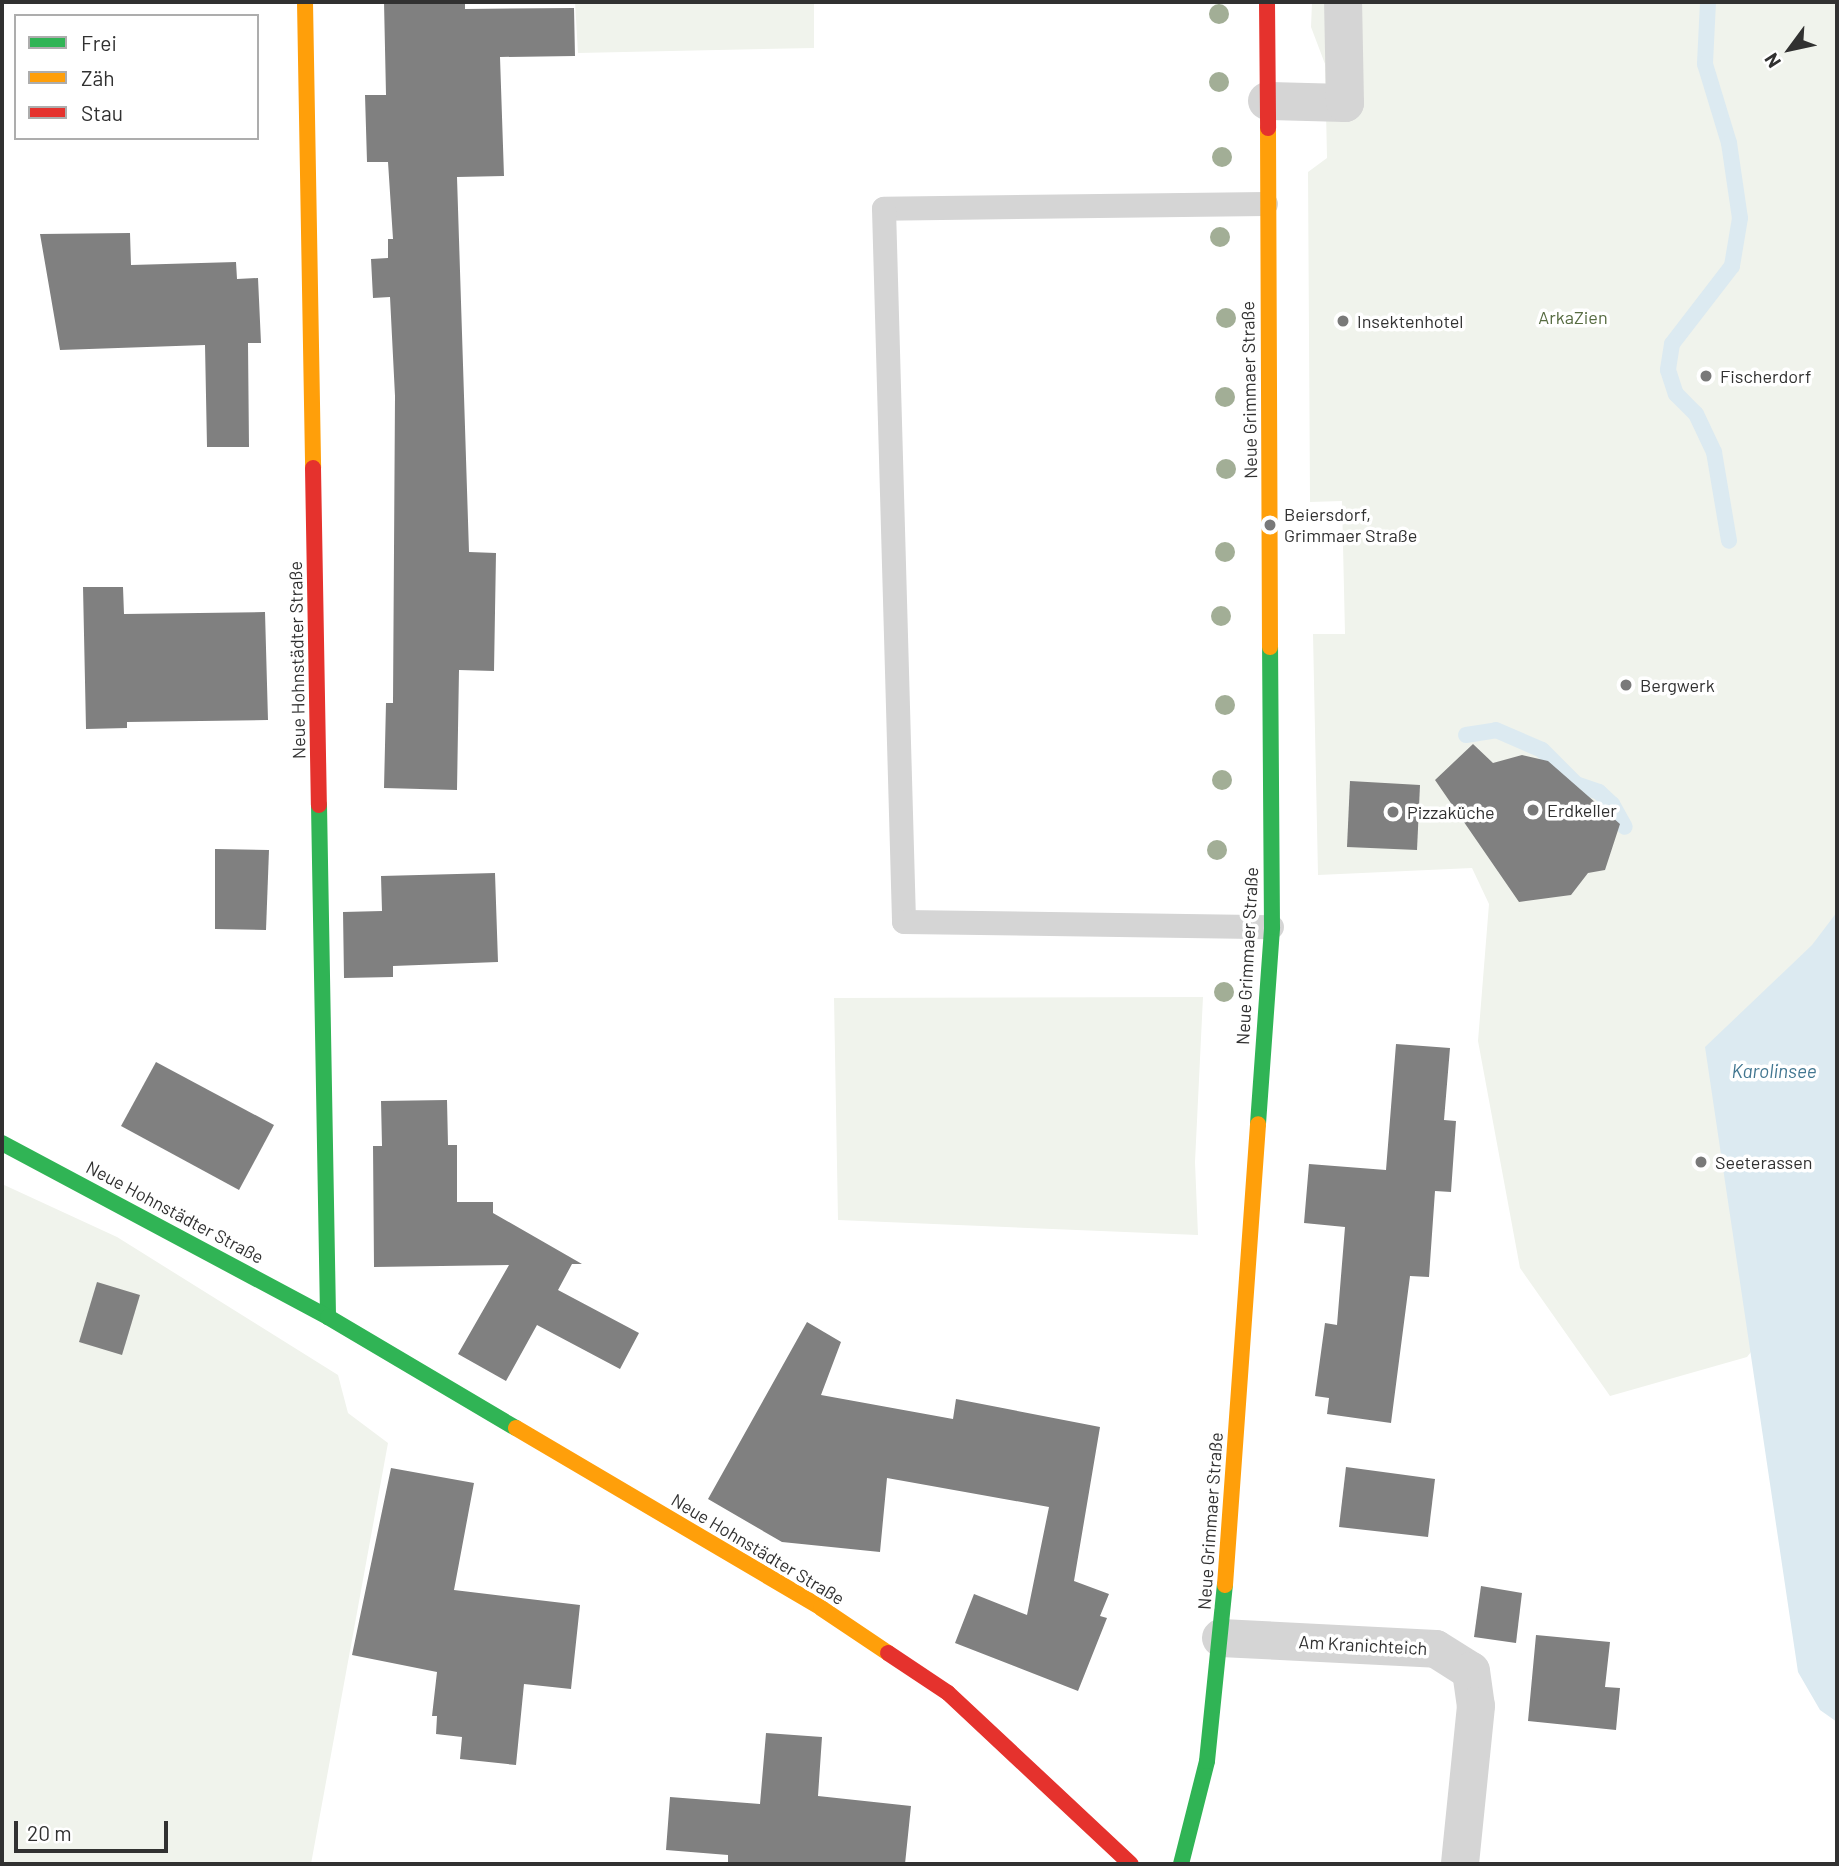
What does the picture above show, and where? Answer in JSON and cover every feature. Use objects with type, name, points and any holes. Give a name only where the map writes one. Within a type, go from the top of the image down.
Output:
[{"type":"street","name":"Neue Hohnstädter Straße","points":[[305,2],[328,1317]]},
{"type":"street","name":"Neue Grimmaer Straße","points":[[1181,1864],[1207,1761],[1221,1638],[1272,927],[1267,2]]},
{"type":"street","points":[[1267,101],[1345,103],[1343,2]]},
{"type":"street","name":"Neue Hohnstädter Straße","points":[[2,1143],[328,1317],[821,1608],[948,1693],[1131,1864]]},
{"type":"street","name":"Am Kranichteich","points":[[1221,1638],[1436,1649],[1471,1671],[1476,1706],[1460,1864]]},
{"type":"lane","points":[[1266,204],[884,209],[904,922],[1272,927]]},
{"type":"green space","points":[[575,2],[814,2],[814,48],[578,53]]},
{"type":"green space","name":"ArkaZien","points":[[1312,2],[1837,2],[1837,1243],[1747,1357],[1610,1396],[1520,1268],[1478,1041],[1489,904],[1472,868],[1318,875],[1313,634],[1345,634],[1342,501],[1310,502],[1308,172],[1327,158],[1325,64],[1311,27]]},
{"type":"green space","points":[[1203,997],[1195,1162],[1198,1235],[838,1220],[834,998]]},
{"type":"green space","points":[[2,1184],[117,1237],[338,1375],[348,1413],[388,1443],[311,1864],[2,1864]]},
{"type":"water","name":"Karolinsee","points":[[1837,912],[1837,1722],[1820,1710],[1798,1672],[1705,1047],[1812,945]]},
{"type":"building","points":[[384,2],[465,2],[465,9],[574,8],[575,56],[500,57],[504,176],[457,177],[469,552],[496,553],[494,671],[459,670],[457,790],[384,788],[386,703],[393,703],[395,396],[390,297],[373,298],[371,259],[388,258],[388,239],[393,239],[388,162],[367,162],[365,95],[386,95]]},
{"type":"building","points":[[130,233],[131,265],[236,262],[237,279],[258,278],[261,343],[248,343],[249,447],[207,447],[205,345],[60,350],[40,234]]},
{"type":"building","points":[[83,587],[123,587],[124,614],[265,612],[268,720],[127,722],[127,728],[86,729]]},
{"type":"building","name":"Erdkeller","points":[[1473,744],[1493,763],[1522,755],[1548,761],[1620,824],[1605,870],[1588,873],[1571,895],[1519,902],[1435,780]]},
{"type":"building","points":[[1350,781],[1420,785],[1417,850],[1347,847]]},
{"type":"building","points":[[215,849],[269,850],[266,930],[215,929]]},
{"type":"building","points":[[495,873],[498,962],[393,966],[393,977],[344,978],[343,912],[382,911],[381,876]]},
{"type":"building","points":[[1396,1044],[1450,1048],[1444,1120],[1456,1121],[1451,1192],[1435,1191],[1429,1277],[1410,1276],[1391,1423],[1327,1414],[1329,1398],[1315,1396],[1325,1323],[1337,1325],[1345,1227],[1304,1223],[1309,1164],[1386,1170]]},
{"type":"building","points":[[156,1062],[274,1125],[239,1190],[121,1126]]},
{"type":"building","points":[[447,1100],[448,1145],[457,1145],[457,1202],[493,1202],[493,1213],[582,1264],[572,1264],[558,1290],[639,1333],[620,1369],[537,1325],[506,1381],[458,1354],[509,1265],[374,1267],[373,1146],[382,1146],[381,1101]]},
{"type":"building","points":[[97,1282],[140,1295],[122,1355],[79,1342]]},
{"type":"building","points":[[807,1322],[841,1342],[821,1395],[953,1419],[956,1399],[1100,1427],[1074,1581],[1109,1594],[1100,1616],[1107,1618],[1078,1691],[955,1643],[974,1594],[1027,1615],[1049,1507],[887,1478],[880,1552],[782,1542],[708,1499]]},
{"type":"building","points":[[1346,1467],[1435,1479],[1428,1537],[1339,1527]]},
{"type":"building","points":[[391,1468],[474,1483],[454,1590],[580,1605],[571,1689],[524,1684],[516,1765],[460,1759],[462,1737],[436,1734],[437,1716],[432,1716],[437,1672],[352,1655]]},
{"type":"building","points":[[1481,1586],[1522,1593],[1516,1643],[1474,1637]]},
{"type":"building","points":[[1536,1635],[1610,1642],[1605,1687],[1620,1688],[1616,1730],[1528,1721]]},
{"type":"building","points":[[766,1733],[822,1737],[818,1796],[911,1806],[905,1864],[728,1864],[728,1855],[666,1850],[670,1797],[760,1804]]},
{"type":"waterway","points":[[1708,2],[1705,64],[1729,143],[1740,218],[1732,266],[1672,344],[1668,370],[1676,394],[1696,414],[1714,452],[1729,541]]},
{"type":"waterway","points":[[1466,735],[1496,730],[1542,750],[1576,784],[1599,792],[1612,804],[1625,827]]},
{"type":"traffic: fast","points":[[1258,1124],[1272,927],[1270,647]]},
{"type":"traffic: fast","points":[[319,805],[328,1317]]},
{"type":"traffic: fast","points":[[2,1143],[328,1317],[516,1428]]},
{"type":"traffic: fast","points":[[1181,1864],[1207,1761],[1225,1585]]},
{"type":"traffic: slow","points":[[305,2],[313,468]]},
{"type":"traffic: slow","points":[[1268,128],[1270,647]]},
{"type":"traffic: slow","points":[[1225,1585],[1258,1124]]},
{"type":"traffic: slow","points":[[516,1428],[821,1608],[888,1653]]},
{"type":"traffic: jam","points":[[1267,2],[1268,128]]},
{"type":"traffic: jam","points":[[313,468],[319,805]]},
{"type":"traffic: jam","points":[[888,1653],[948,1693],[1131,1864]]},
{"type":"place","name":"Insektenhotel","points":[[1343,321]]},
{"type":"place","name":"Fischerdorf","points":[[1706,376]]},
{"type":"place","name":"Beiersdorf, Grimmaer Straße","points":[[1270,525]]},
{"type":"place","name":"Bergwerk","points":[[1626,685]]},
{"type":"place","name":"Erdkeller","points":[[1533,810]]},
{"type":"place","name":"Pizzaküche","points":[[1393,812]]},
{"type":"place","name":"Seeterassen","points":[[1701,1162]]}]
